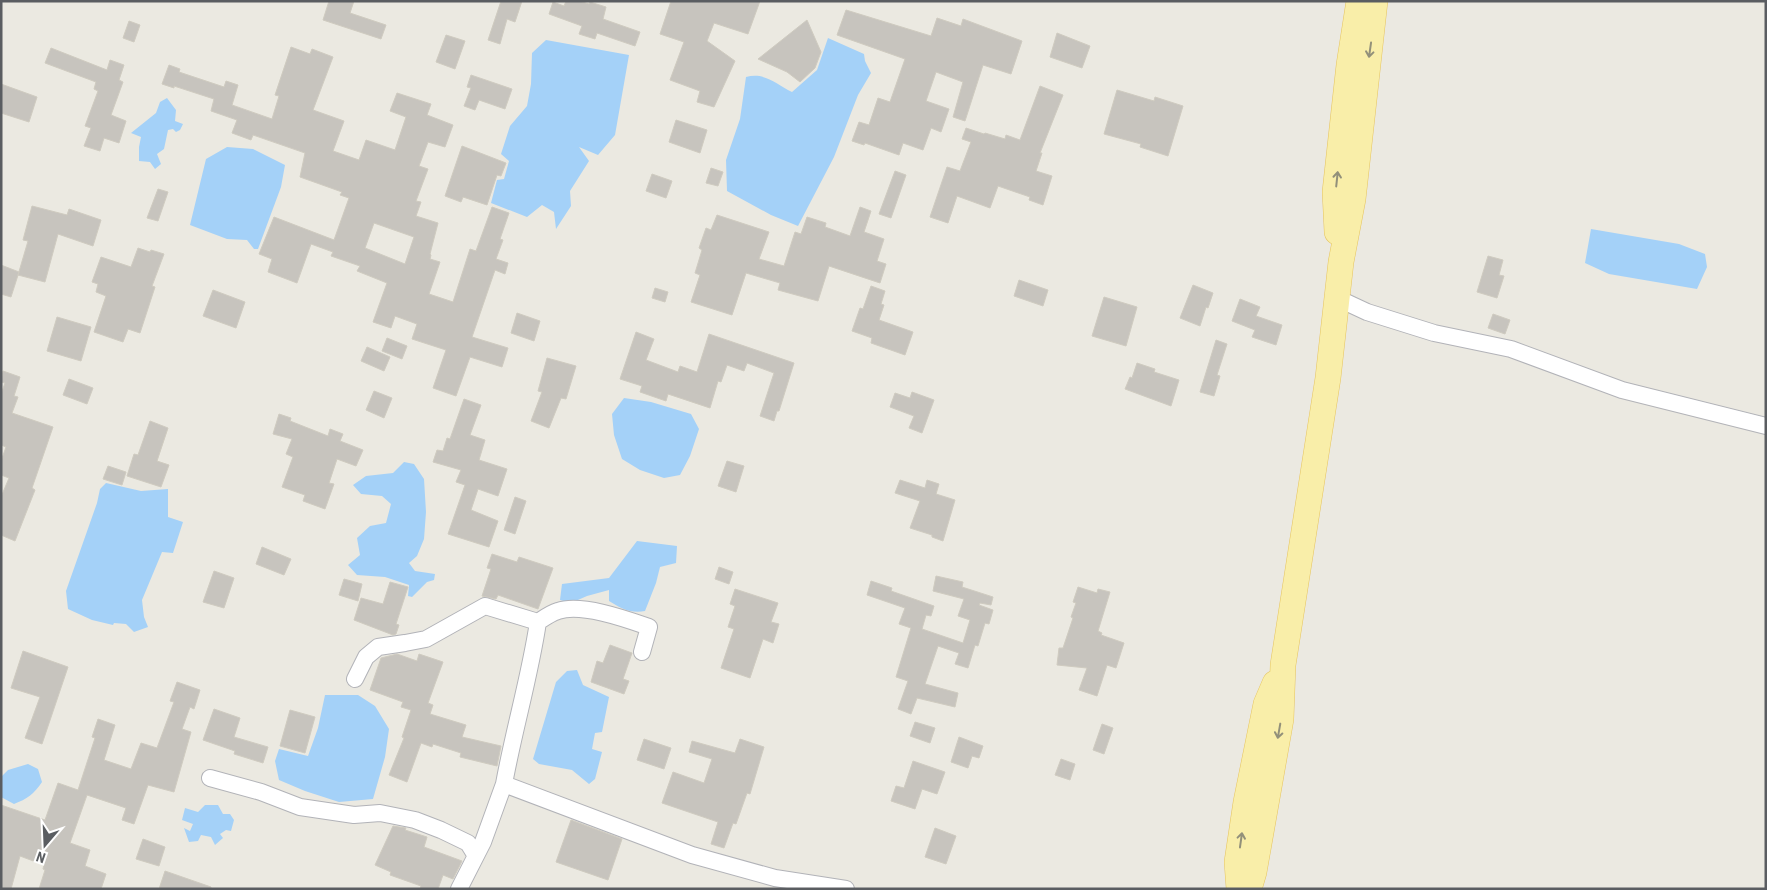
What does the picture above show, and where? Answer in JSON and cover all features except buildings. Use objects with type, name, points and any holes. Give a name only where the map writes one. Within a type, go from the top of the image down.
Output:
[{"type":"main road","points":[[1341,262],[1335,192],[1358,1]]},
{"type":"main road","points":[[1249,889],[1254,872],[1281,719],[1283,664],[1328,378],[1341,262],[1353,199],[1376,1]]},
{"type":"main road","points":[[1239,889],[1238,862],[1246,802],[1266,704],[1283,664]]},
{"type":"street","points":[[1337,298],[1367,312],[1434,333],[1511,349],[1622,390],[1766,426]]},
{"type":"street","points":[[355,679],[366,657],[378,647],[426,639],[485,606],[538,622],[558,611],[577,608],[629,620],[649,627],[642,652]]},
{"type":"street","points":[[459,889],[483,842],[504,784],[509,755],[525,694],[538,622]]},
{"type":"street","points":[[210,778],[261,792],[300,807],[354,815],[380,813],[415,820],[468,843],[476,856]]},
{"type":"street","points":[[504,784],[692,855],[775,878],[846,889]]},
{"type":"water","points":[[828,38],[864,54],[871,73],[858,95],[834,157],[798,226],[771,215],[727,191],[726,160],[740,119],[746,77],[765,77],[792,92],[817,70]]},
{"type":"water","points":[[546,40],[629,55],[615,135],[598,155],[579,147],[589,161],[570,191],[571,206],[556,229],[554,212],[542,205],[527,217],[491,203],[497,180],[504,179],[509,161],[501,154],[510,126],[527,106],[531,84],[532,53]]},
{"type":"water","points":[[167,98],[176,110],[175,121],[183,124],[180,130],[176,132],[173,129],[168,130],[164,149],[157,154],[161,164],[155,169],[150,162],[139,161],[141,137],[131,133],[156,113],[160,102]]},
{"type":"water","points":[[227,147],[253,149],[285,165],[281,187],[258,249],[254,249],[247,240],[227,239],[190,225],[206,159]]},
{"type":"water","points":[[1591,229],[1679,244],[1705,254],[1707,267],[1697,289],[1609,274],[1585,263]]},
{"type":"water","points":[[624,398],[651,402],[691,414],[699,429],[690,456],[680,475],[664,478],[640,470],[622,459],[614,435],[612,414]]},
{"type":"water","points":[[404,462],[414,464],[424,479],[426,512],[424,539],[417,556],[409,563],[415,571],[435,574],[434,580],[427,582],[412,597],[408,596],[409,585],[385,577],[357,575],[348,565],[360,555],[357,538],[370,526],[386,523],[391,504],[382,496],[361,494],[353,485],[366,476],[393,473]]},
{"type":"water","points":[[106,483],[141,491],[168,489],[168,517],[183,522],[173,553],[162,552],[142,600],[144,617],[148,627],[134,632],[126,624],[114,623],[113,625],[92,620],[68,609],[66,591],[97,503],[100,489]]},
{"type":"water","points":[[637,541],[677,546],[676,563],[660,567],[645,611],[630,611],[613,604],[609,601],[609,590],[571,603],[560,600],[562,584],[609,578]]},
{"type":"water","points":[[577,670],[583,685],[609,697],[602,732],[595,733],[592,749],[602,752],[595,779],[589,784],[572,770],[539,764],[533,759],[556,682],[567,671]]},
{"type":"water","points":[[325,695],[358,695],[375,706],[389,729],[385,757],[373,799],[339,802],[279,780],[275,761],[279,749],[308,756],[318,728]]},
{"type":"water","points":[[28,764],[38,769],[42,782],[39,786],[30,796],[14,804],[1,797],[1,777],[8,770]]},
{"type":"water","points":[[205,805],[218,805],[223,814],[230,814],[234,820],[231,831],[226,830],[220,834],[223,838],[215,845],[211,837],[201,835],[198,841],[189,842],[184,828],[190,831],[193,824],[182,820],[185,808],[198,812]]}]
